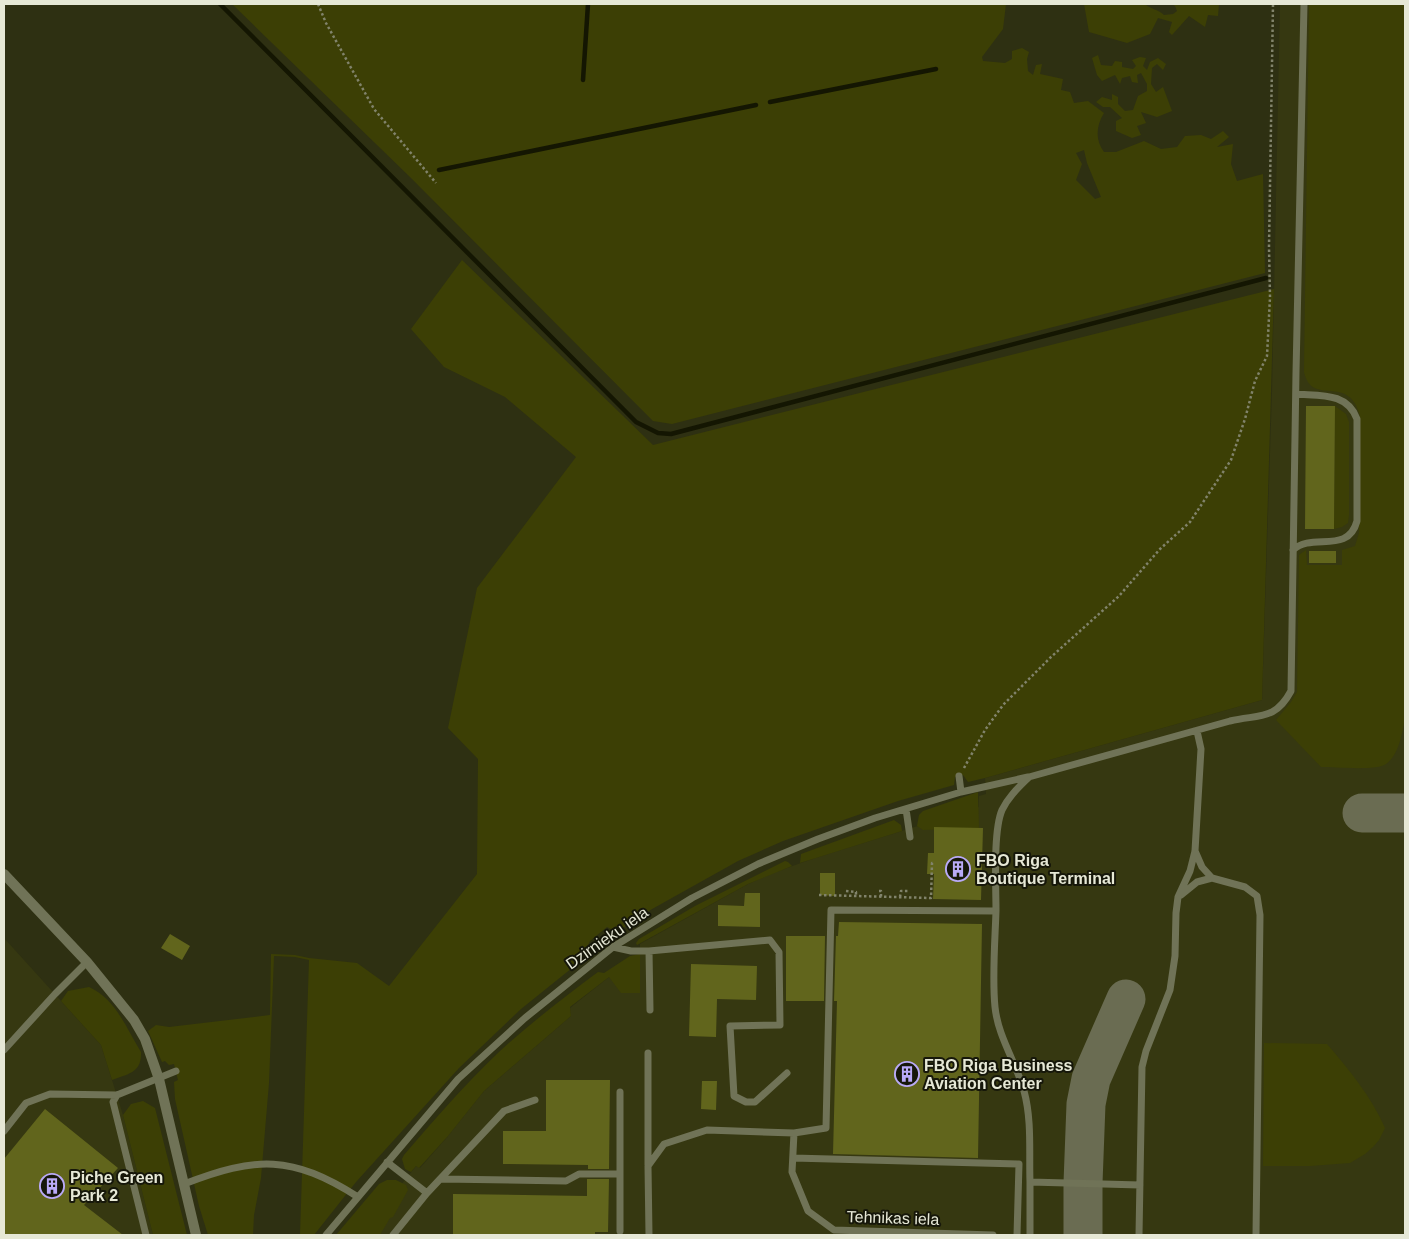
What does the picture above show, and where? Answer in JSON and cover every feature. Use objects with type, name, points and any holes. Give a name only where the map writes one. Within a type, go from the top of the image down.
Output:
[{"type":"street","points":[[4,874],[88,962],[134,1020],[145,1039],[160,1079],[196,1235]]},
{"type":"lane","name":"Dzirnieku iela","points":[[326,1235],[458,1079],[525,1018],[613,947],[692,898],[758,864],[818,839],[906,809],[962,792],[1029,777],[1250,716],[1270,714],[1280,708],[1291,691],[1304,4]]},
{"type":"lane","points":[[1293,550],[1298,545],[1337,541],[1346,538],[1355,528],[1357,521],[1357,419],[1354,412],[1348,404],[1334,396],[1296,394]]},
{"type":"lane","points":[[1139,1235],[1142,1067],[1170,990],[1174,973],[1178,897],[1190,871],[1195,851],[1201,749],[1197,731]]},
{"type":"lane","points":[[959,776],[962,792]]},
{"type":"lane","points":[[1029,777],[1007,801],[998,827],[995,1007],[1000,1028],[1023,1088],[1029,1118],[1030,1235]]},
{"type":"lane","points":[[906,809],[910,837]]},
{"type":"lane","points":[[1195,851],[1202,867],[1212,878]]},
{"type":"lane","points":[[1178,897],[1197,882],[1212,878],[1245,886],[1257,896],[1260,915],[1256,1235]]},
{"type":"lane","points":[[648,1166],[664,1144],[707,1130],[794,1133],[826,1128],[831,910],[996,911]]},
{"type":"lane","points":[[613,947],[631,951],[649,951],[770,940],[778,952],[780,1025],[730,1026],[734,1096],[746,1102],[755,1102],[787,1073]]},
{"type":"lane","points":[[649,951],[650,1010]]},
{"type":"lane","points":[[4,1050],[55,994],[88,962]]},
{"type":"lane","points":[[648,1053],[649,1235]]},
{"type":"lane","points":[[4,1130],[26,1103],[50,1094],[117,1095],[176,1071]]},
{"type":"lane","points":[[620,1092],[620,1231]]},
{"type":"lane","points":[[117,1095],[113,1102],[146,1235]]},
{"type":"lane","points":[[393,1235],[427,1193],[504,1111],[535,1100]]},
{"type":"lane","name":"Tehnikas iela","points":[[794,1133],[792,1172],[808,1211],[834,1230],[992,1235]]},
{"type":"lane","points":[[793,1158],[1018,1164],[1017,1235]]},
{"type":"lane","points":[[387,1162],[427,1193]]},
{"type":"lane","points":[[184,1184],[236,1167],[270,1163],[316,1173],[358,1197]]},
{"type":"lane","points":[[442,1179],[566,1182],[579,1174],[620,1174]]},
{"type":"lane","points":[[1030,1182],[1140,1184]]},
{"type":"path","points":[[318,4],[326,23],[374,109],[436,183]]},
{"type":"path","points":[[959,776],[985,730],[1003,705],[1051,657],[1119,596],[1160,549],[1190,522],[1231,460],[1245,419],[1254,381],[1267,356],[1270,297],[1269,247],[1273,4]]},
{"type":"path","points":[[819,896],[931,898],[932,863],[934,864]]},
{"type":"path","points":[[879,891],[881,891],[881,897]]},
{"type":"path","points":[[900,897],[901,891],[909,891]]},
{"type":"path","points":[[846,892],[856,892],[856,896]]},
{"type":"shaded area","points":[[232,4],[1006,4],[1003,29],[982,57],[983,61],[1005,63],[1012,59],[1012,51],[1022,48],[1029,52],[1027,59],[1028,71],[1033,75],[1036,65],[1042,64],[1040,74],[1063,79],[1061,90],[1070,92],[1074,103],[1088,101],[1104,113],[1099,123],[1098,138],[1104,152],[1116,152],[1144,141],[1161,149],[1177,147],[1185,136],[1201,135],[1211,139],[1223,131],[1229,137],[1217,147],[1233,144],[1231,164],[1237,181],[1263,174],[1265,273],[672,424],[653,421],[411,178]],"holes":[[[1084,150],[1087,163],[1101,197],[1095,199],[1076,180],[1082,164],[1076,153]]]},
{"type":"shaded area","points":[[1084,4],[1145,4],[1164,15],[1173,14],[1177,11],[1172,4],[1219,4],[1218,16],[1208,15],[1205,27],[1189,16],[1172,35],[1169,32],[1172,22],[1158,18],[1150,34],[1127,43],[1089,32]]},
{"type":"shaded area","points":[[1280,4],[1405,4],[1405,1235],[367,1235],[375,1218],[416,1166],[420,1168],[484,1091],[571,1016],[570,1008],[609,977],[639,993],[640,944],[748,884],[770,874],[979,807],[979,796],[986,794],[985,778],[1262,700],[1272,392]]},
{"type":"shaded area","points":[[1309,4],[1405,4],[1405,719],[1394,755],[1386,764],[1374,767],[1321,767],[1276,720],[1297,692],[1299,555],[1306,550],[1307,565],[1342,565],[1342,550],[1355,546],[1359,533],[1360,416],[1355,403],[1348,396],[1340,392],[1315,388],[1308,382],[1304,372]]},
{"type":"shaded area","points":[[1098,55],[1101,65],[1112,66],[1115,61],[1122,62],[1122,67],[1133,69],[1136,66],[1132,60],[1140,57],[1146,58],[1143,66],[1147,70],[1150,62],[1158,58],[1166,64],[1163,70],[1157,64],[1152,68],[1151,84],[1156,92],[1163,87],[1172,111],[1157,117],[1141,112],[1146,123],[1137,126],[1141,135],[1132,138],[1116,131],[1116,121],[1122,118],[1110,107],[1103,107],[1096,102],[1102,97],[1112,100],[1112,94],[1118,97],[1118,104],[1125,111],[1133,110],[1138,96],[1147,91],[1147,84],[1141,73],[1137,75],[1138,83],[1132,82],[1130,76],[1122,78],[1120,84],[1115,75],[1102,81],[1097,75],[1092,58]]},
{"type":"shaded area","points":[[462,260],[653,445],[1274,289],[1262,700],[985,778],[968,782],[963,775],[955,777],[954,785],[898,801],[783,841],[738,861],[645,913],[623,928],[615,931],[607,927],[590,941],[577,964],[521,1009],[459,1068],[356,1182],[314,1235],[300,1235],[309,960],[274,956],[269,1083],[261,1178],[254,1215],[253,1235],[208,1235],[199,1206],[175,1099],[174,1082],[178,1080],[174,1064],[169,1065],[165,1061],[162,1062],[148,1031],[156,1025],[169,1027],[270,1015],[271,954],[295,955],[357,963],[389,986],[477,874],[478,759],[448,728],[477,588],[576,457],[505,397],[444,367],[411,329]]},
{"type":"shaded area","points":[[1335,406],[1346,414],[1349,422],[1349,515],[1348,523],[1334,529]]},
{"type":"shaded area","points":[[978,792],[979,828],[923,830],[917,826],[919,815],[923,811]]},
{"type":"shaded area","points":[[894,820],[901,825],[902,831],[800,863],[801,854]]},
{"type":"shaded area","points":[[785,861],[792,866],[748,884],[637,945],[636,943],[639,939],[695,906]]},
{"type":"shaded area","points":[[4,938],[101,1045],[123,1115],[153,1235],[4,1235]]},
{"type":"shaded area","points":[[640,954],[640,993],[621,993],[609,977],[570,1007],[571,1016],[484,1091],[448,1136],[419,1168],[416,1166],[411,1172],[405,1169],[402,1159],[404,1155],[463,1088],[500,1051],[548,1010],[598,972],[604,973],[630,956]]},
{"type":"shaded area","points":[[89,987],[106,999],[120,1015],[141,1052],[139,1064],[133,1072],[112,1080],[101,1045],[61,1001],[68,991]]},
{"type":"shaded area","points":[[1264,1043],[1327,1044],[1367,1094],[1385,1128],[1373,1147],[1350,1163],[1310,1166],[1263,1166]]},
{"type":"shaded area","points":[[143,1101],[155,1108],[187,1235],[153,1235],[123,1115],[131,1104]]},
{"type":"shaded area","points":[[387,1180],[396,1180],[406,1185],[408,1190],[393,1217],[390,1218],[380,1235],[336,1235],[379,1184]]},
{"type":"building","points":[[1306,406],[1335,406],[1334,529],[1305,529]]},
{"type":"building","points":[[1309,551],[1336,551],[1336,563],[1309,563]]},
{"type":"building","name":"FBO Riga Boutique Terminal","points":[[934,827],[983,828],[981,900],[933,899],[934,874],[927,874],[928,853],[934,853]]},
{"type":"building","points":[[820,873],[835,873],[835,896],[820,895]]},
{"type":"building","points":[[745,893],[760,893],[760,927],[718,926],[718,905],[744,906]]},
{"type":"building","name":"FBO Riga Business Aviation Center","points":[[839,922],[982,924],[978,1158],[833,1154],[837,1001],[834,1001],[836,936],[838,936]]},
{"type":"building","points":[[170,934],[190,946],[182,960],[161,948]]},
{"type":"building","points":[[786,936],[825,936],[824,1001],[786,1001]]},
{"type":"building","points":[[691,964],[757,966],[756,1000],[717,999],[716,1037],[689,1036]]},
{"type":"building","points":[[546,1080],[610,1080],[609,1169],[588,1169],[588,1165],[503,1164],[503,1131],[546,1131]]},
{"type":"building","points":[[702,1081],[717,1081],[716,1110],[701,1109]]},
{"type":"building","name":"Piche Green Park 2","points":[[45,1109],[118,1168],[84,1205],[123,1235],[4,1235],[4,1159]]},
{"type":"building","points":[[587,1179],[609,1179],[608,1232],[595,1232],[595,1235],[453,1235],[453,1194],[587,1196]]},
{"type":"waterway","points":[[220,4],[636,422],[658,433],[671,434],[1266,278]]},
{"type":"waterway","points":[[583,80],[588,4]]},
{"type":"waterway","points":[[770,102],[936,69]]},
{"type":"waterway","points":[[439,170],[756,105]]},
{"type":"taxiway","points":[[1362,813],[1405,813]]},
{"type":"taxiway","points":[[1083,1235],[1086,1104],[1091,1079],[1126,999]]},
{"type":"place","name":"FBO Riga Boutique Terminal","points":[[958,869]]},
{"type":"place","name":"FBO Riga Business Aviation Center","points":[[907,1074]]},
{"type":"place","name":"Piche Green Park 2","points":[[52,1186]]}]
